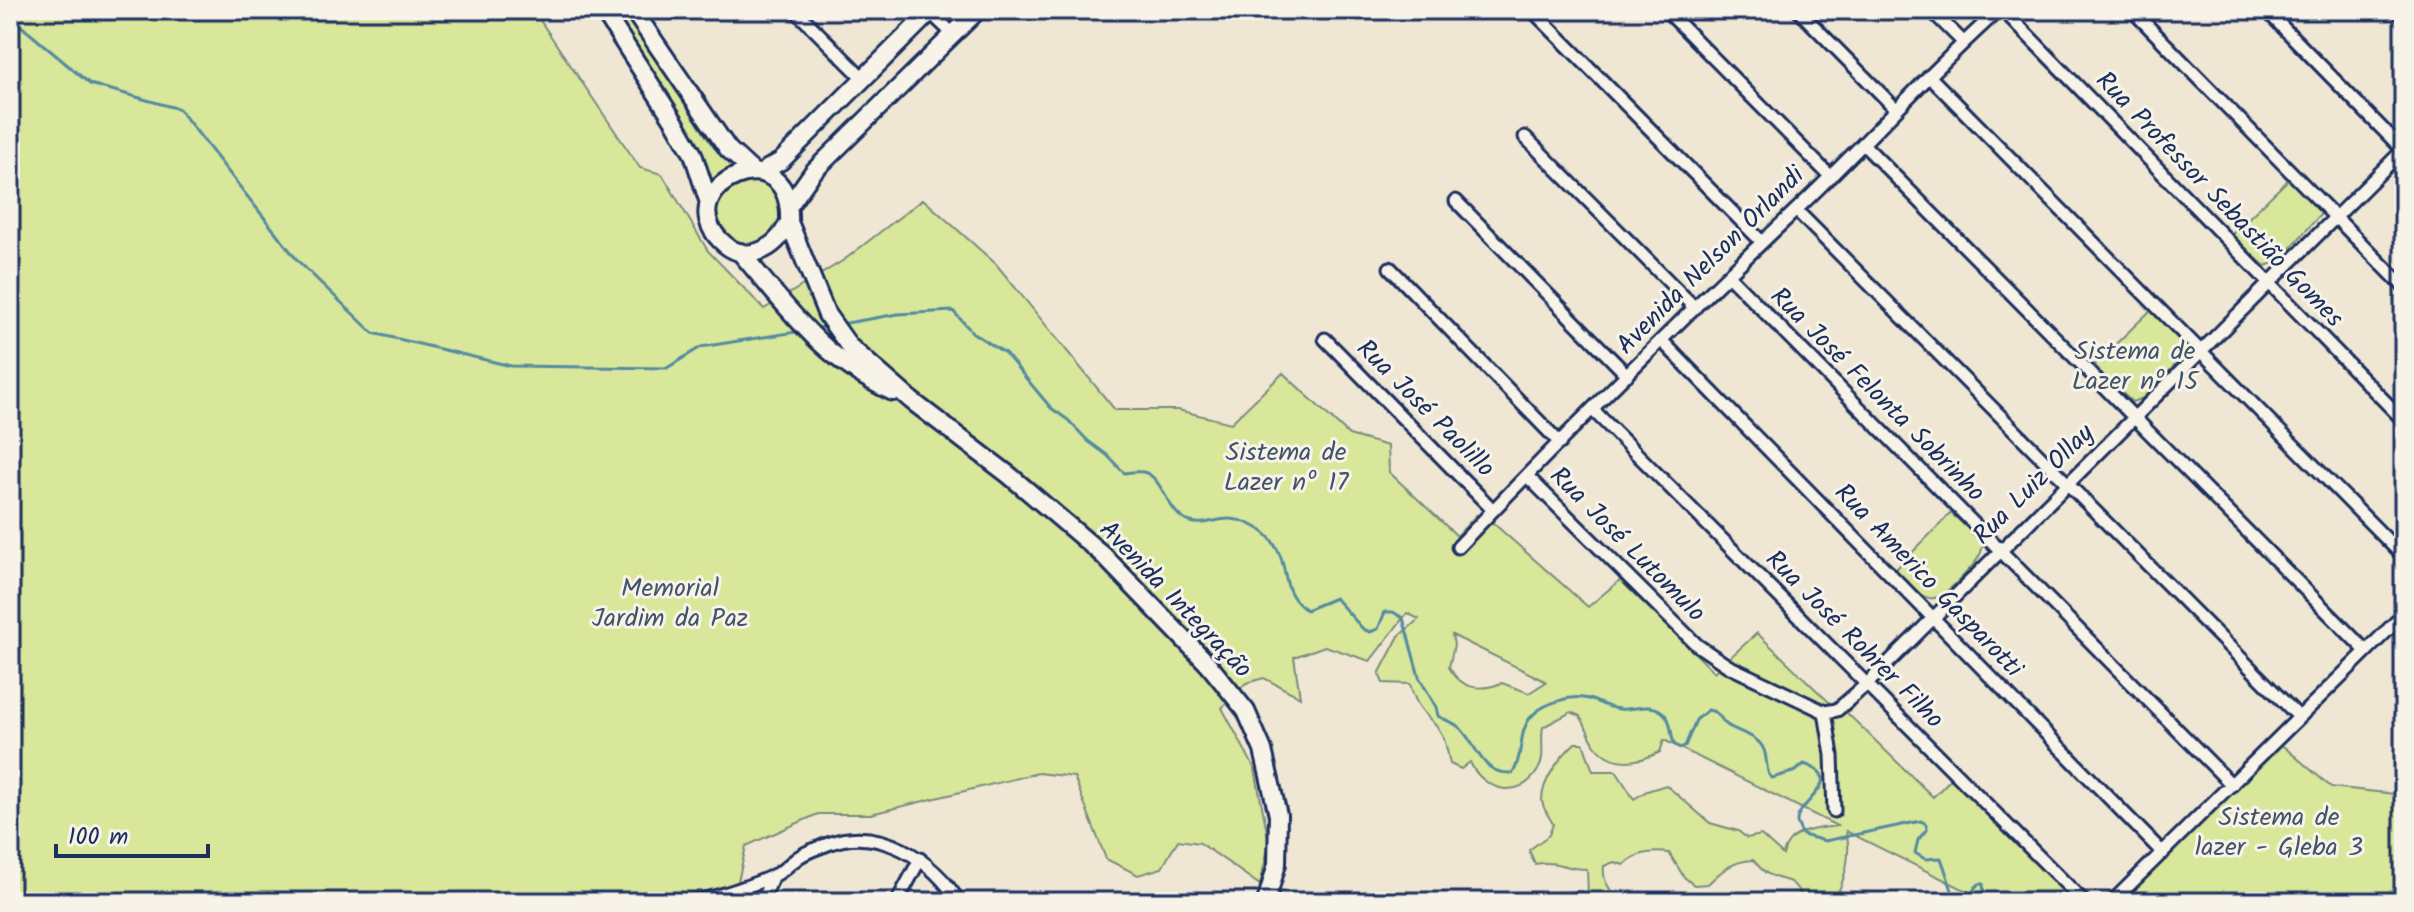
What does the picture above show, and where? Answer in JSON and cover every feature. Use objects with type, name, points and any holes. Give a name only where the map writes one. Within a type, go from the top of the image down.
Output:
[{"type":"main road","points":[[603,10],[693,154],[709,203],[710,225],[717,237],[740,252],[756,252],[771,247],[782,236],[789,214],[813,172],[978,10]]},
{"type":"main road","points":[[633,10],[728,149],[783,189],[789,214]]},
{"type":"main road","points":[[709,203],[718,186],[728,178],[740,173],[759,173],[781,161],[930,11]]},
{"type":"main road","name":"Avenida Integração","points":[[789,214],[834,326],[849,346],[912,401],[1009,475],[1103,555],[1208,664],[1246,711],[1263,750],[1278,815],[1277,864],[1266,902]]},
{"type":"main road","name":"Avenida Integração","points":[[740,252],[806,330],[839,361],[912,401]]},
{"type":"street","points":[[795,10],[863,78]]},
{"type":"street","points":[[1532,10],[1761,241]]},
{"type":"street","points":[[1666,10],[1829,175]]},
{"type":"street","points":[[1798,10],[1896,109]]},
{"type":"street","points":[[1931,10],[1963,42]]},
{"type":"street","name":"Avenida Nelson Orlandi","points":[[1458,547],[1761,241],[1863,144],[1963,42],[2001,10]]},
{"type":"street","name":"Rua Professor Sebastião Gomes","points":[[2001,10],[2404,421]]},
{"type":"street","points":[[2132,10],[2404,287]]},
{"type":"street","points":[[2266,10],[2404,150]]},
{"type":"street","points":[[2397,10],[2404,17]]},
{"type":"street","points":[[930,11],[953,34]]},
{"type":"street","points":[[1929,76],[2404,557]]},
{"type":"street","points":[[1525,137],[1695,308]]},
{"type":"street","points":[[1863,144],[2366,651]]},
{"type":"street","name":"Rua Luiz Ollay","points":[[1825,712],[1837,710],[1867,684],[2334,216],[2404,150]]},
{"type":"street","points":[[1456,201],[1627,375]]},
{"type":"street","points":[[1796,210],[2299,717]]},
{"type":"street","points":[[1390,268],[1560,443]]},
{"type":"street","name":"Rua José Felonta Sobrinho","points":[[1728,275],[2232,785]]},
{"type":"street","name":"Rua José Paolillo","points":[[1325,339],[1493,510]]},
{"type":"street","name":"Rua Americo Gasparotti","points":[[1662,341],[2163,853]]},
{"type":"street","name":"Rua José Rohrer Filho","points":[[1593,410],[2084,902]]},
{"type":"street","name":"Rua José Lutomulo","points":[[1527,476],[1697,645],[1728,666],[1825,712]]},
{"type":"street","points":[[2112,902],[2404,614]]},
{"type":"street","points":[[1825,712],[1832,755],[1834,811]]},
{"type":"street","points":[[674,902],[704,900],[774,875],[810,851],[855,838],[870,838],[920,859],[946,883],[959,902]]},
{"type":"street","points":[[897,902],[920,859]]},
{"type":"street","points":[[761,902],[774,875]]},
{"type":"green space","points":[[10,10],[533,10],[640,168],[662,174],[708,251],[764,309],[844,260],[923,199],[996,264],[1115,410],[1178,410],[1231,423],[1283,373],[1349,435],[1388,446],[1389,472],[1457,536],[1476,515],[1492,522],[1588,607],[1620,580],[1714,672],[1757,633],[1832,705],[1858,684],[1866,693],[1847,713],[1933,797],[1951,779],[2083,902],[1989,902],[1846,831],[1846,867],[1834,901],[1801,895],[1790,882],[1766,873],[1753,860],[1728,867],[1708,884],[1694,885],[1684,877],[1669,853],[1657,852],[1639,855],[1624,865],[1614,862],[1604,866],[1608,887],[1624,902],[1538,902],[1542,893],[1582,891],[1588,896],[1587,869],[1535,864],[1529,850],[1549,835],[1553,824],[1543,806],[1545,784],[1553,769],[1575,743],[1583,743],[1593,771],[1616,771],[1634,799],[1666,785],[1710,823],[1738,831],[1747,838],[1761,835],[1783,855],[1786,846],[1797,835],[1837,826],[1664,740],[1660,752],[1643,759],[1625,761],[1609,757],[1595,745],[1580,716],[1571,712],[1543,727],[1542,760],[1530,780],[1512,789],[1492,785],[1476,772],[1470,762],[1461,769],[1450,764],[1442,735],[1418,704],[1410,684],[1383,683],[1379,674],[1399,636],[1419,619],[1407,613],[1370,661],[1325,646],[1294,657],[1300,697],[1264,678],[1246,683],[1222,708],[1255,769],[1269,843],[1260,885],[1200,843],[1178,840],[1162,868],[1138,875],[1106,859],[1074,777],[1038,773],[871,814],[818,814],[746,846],[738,882],[701,895],[671,895],[658,902],[10,902]],"holes":[[[1452,635],[1546,682],[1529,693],[1502,683],[1471,687],[1459,680],[1449,667],[1454,645]]]},
{"type":"green space","points":[[612,10],[624,10],[714,148],[740,165],[712,188],[694,138]]},
{"type":"green space","points":[[2290,178],[2319,207],[2321,214],[2279,261],[2265,266],[2231,235]]},
{"type":"green space","points":[[749,180],[762,183],[772,190],[779,200],[782,213],[779,226],[772,236],[762,243],[749,246],[736,243],[726,236],[719,226],[716,213],[719,200],[726,190],[736,183]]},
{"type":"green space","name":"Sistema de Lazer nº 15","points":[[2152,309],[2186,344],[2188,351],[2146,397],[2132,402],[2093,366]]},
{"type":"green space","points":[[1951,513],[1983,546],[1974,564],[1950,589],[1934,598],[1927,598],[1895,570]]},
{"type":"green space","name":"Sistema de lazer - Gleba 3","points":[[2276,740],[2331,787],[2404,795],[2404,902],[2111,902]]},
{"type":"waterway","points":[[10,13],[14,20],[90,84],[179,109],[298,261],[373,333],[511,366],[667,368],[701,347],[802,331]]},
{"type":"waterway","points":[[841,324],[898,314],[953,311],[973,333],[1005,353],[1051,408],[1124,473],[1150,475],[1174,510],[1187,521],[1198,523],[1235,519],[1264,532],[1282,560],[1291,594],[1306,610],[1335,598],[1363,629],[1370,632],[1378,629],[1385,612],[1393,612],[1403,618],[1419,677],[1438,716],[1459,727],[1494,770],[1513,773],[1530,718],[1559,701],[1583,698],[1619,709],[1656,708],[1667,717],[1674,744],[1680,748],[1685,746],[1696,720],[1708,710],[1712,711],[1727,725],[1761,745],[1772,778],[1796,771],[1804,764],[1817,770],[1822,784],[1799,814],[1797,822],[1803,835],[1825,841],[1921,821],[1926,824],[1927,829],[1918,840],[1915,853],[1925,859],[1941,858],[1956,902]]},
{"type":"waterway","points":[[813,329],[829,326]]},
{"type":"waterway","points":[[1972,902],[1974,889],[1979,884],[1983,884],[1984,895],[1991,902]]},
{"type":"park label","name":"Sistema de Lazer nº 17","points":[[1286,468]]},
{"type":"park label","name":"Memorial Jardim da Paz","points":[[670,604]]}]
